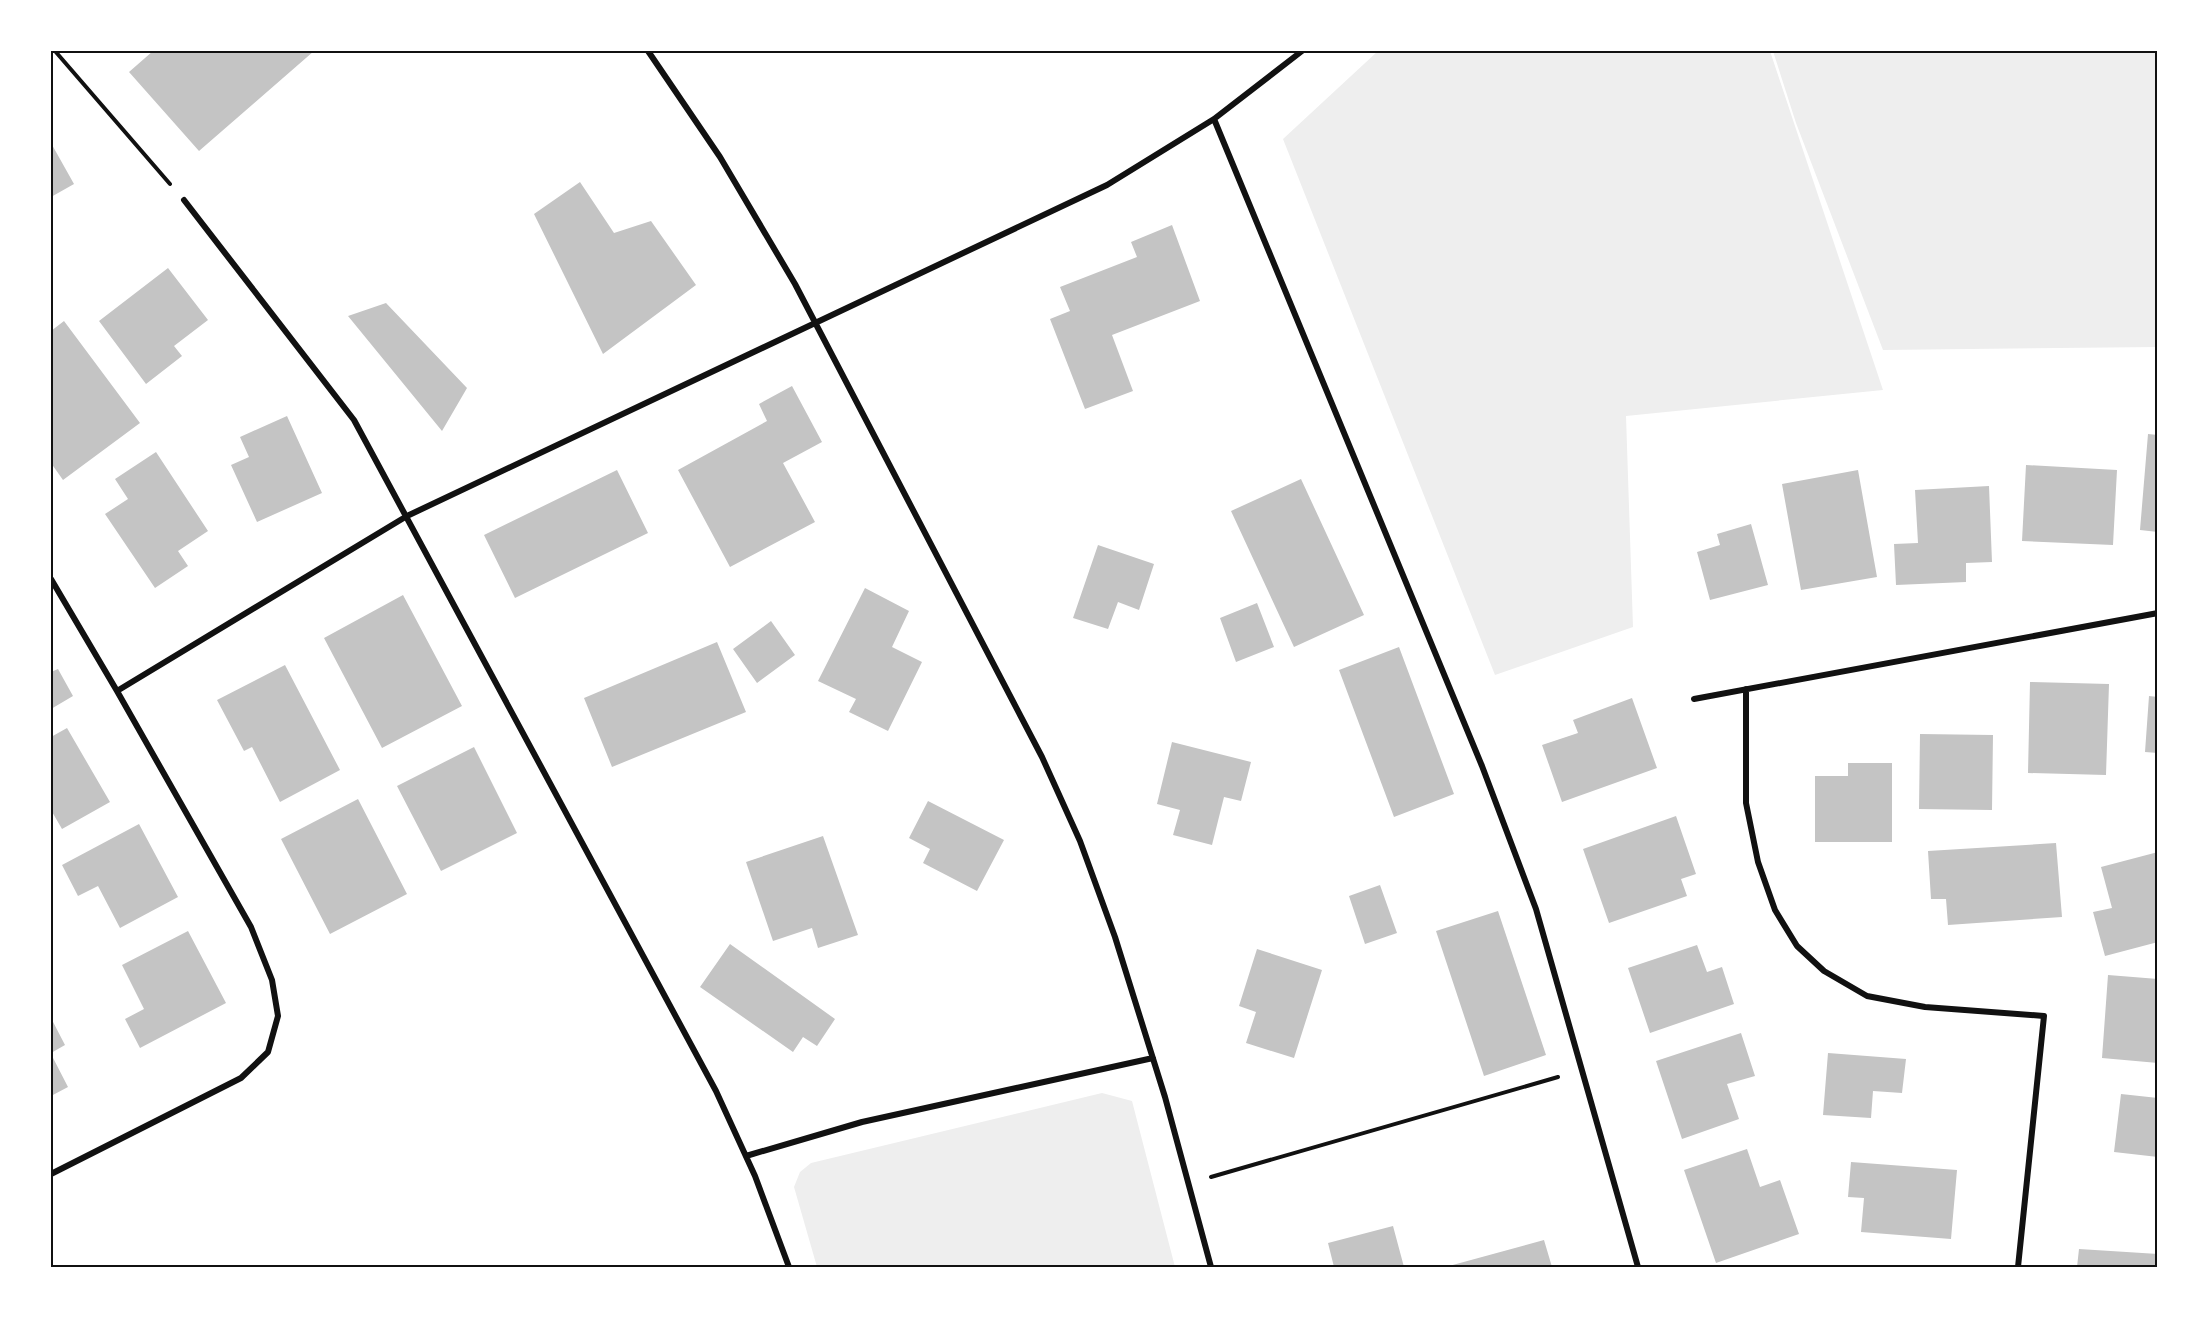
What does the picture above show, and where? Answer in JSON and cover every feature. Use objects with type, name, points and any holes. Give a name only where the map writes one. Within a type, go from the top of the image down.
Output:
[{"type":"street","points":[[648,51],[720,157],[795,284],[1042,757],[1080,841],[1115,937],[1190,1184],[1211,1267]]},
{"type":"street","points":[[117,691],[407,516],[1107,185],[1215,120],[1302,51]]},
{"type":"street","points":[[1215,120],[1482,766],[1536,909],[1638,1267]]},
{"type":"street","points":[[184,201],[354,420],[716,1091],[746,1156],[789,1267]]},
{"type":"street","points":[[51,579],[251,927],[272,980],[278,1016],[268,1052],[241,1078],[51,1174]]},
{"type":"street","points":[[1694,699],[2158,613]]},
{"type":"street","points":[[1746,689],[1746,803],[1748,815],[1758,862],[1775,910],[1797,946],[1824,971],[1867,996],[1925,1007],[2044,1016],[2018,1267]]},
{"type":"street","points":[[746,1156],[862,1122],[1153,1058]]},
{"type":"path","points":[[55,51],[184,201]]},
{"type":"path","points":[[1190,1184],[1582,1070]]},
{"type":"shaded area","points":[[1378,51],[1770,51],[1883,390],[1626,416],[1633,627],[1495,675],[1283,139]]},
{"type":"shaded area","points":[[1773,51],[2158,51],[2158,347],[1883,350],[1796,123]]},
{"type":"shaded area","points":[[1102,1093],[1132,1101],[1175,1267],[817,1267],[794,1187],[800,1172],[811,1163]]},
{"type":"building","points":[[153,51],[314,51],[199,151],[129,72]]},
{"type":"building","points":[[51,143],[74,184],[51,197]]},
{"type":"building","points":[[580,182],[614,233],[651,221],[696,285],[603,354],[534,214]]},
{"type":"building","points":[[1172,225],[1200,301],[1112,335],[1133,391],[1085,409],[1050,319],[1070,311],[1060,287],[1137,257],[1131,242]]},
{"type":"building","points":[[168,268],[208,320],[174,346],[182,356],[146,384],[99,321]]},
{"type":"building","points":[[386,303],[467,388],[442,431],[348,316]]},
{"type":"building","points":[[64,321],[140,423],[63,480],[51,463],[51,331]]},
{"type":"building","points":[[792,386],[822,442],[783,463],[815,522],[730,567],[678,470],[767,421],[759,404]]},
{"type":"building","points":[[287,416],[322,493],[257,522],[231,465],[249,457],[240,437]]},
{"type":"building","points":[[2148,434],[2158,435],[2158,532],[2140,530]]},
{"type":"building","points":[[156,452],[208,531],[178,551],[188,566],[155,588],[105,514],[128,499],[115,479]]},
{"type":"building","points":[[2026,465],[2117,470],[2113,545],[2022,541]]},
{"type":"building","points":[[617,470],[648,533],[515,598],[484,535]]},
{"type":"building","points":[[1858,470],[1877,577],[1801,590],[1782,484]]},
{"type":"building","points":[[1301,479],[1364,615],[1294,647],[1231,511]]},
{"type":"building","points":[[1989,486],[1992,562],[1966,563],[1966,582],[1896,585],[1894,544],[1918,543],[1915,490]]},
{"type":"building","points":[[1751,524],[1768,585],[1710,600],[1697,552],[1720,545],[1717,534]]},
{"type":"building","points":[[1098,545],[1154,564],[1139,610],[1118,602],[1108,629],[1073,618]]},
{"type":"building","points":[[865,588],[909,611],[892,647],[922,662],[888,731],[849,712],[856,699],[818,681]]},
{"type":"building","points":[[403,595],[462,706],[382,748],[324,638]]},
{"type":"building","points":[[1257,603],[1274,647],[1236,662],[1220,618]]},
{"type":"building","points":[[771,621],[795,655],[757,683],[733,649]]},
{"type":"building","points":[[717,642],[746,712],[612,767],[584,698]]},
{"type":"building","points":[[1399,647],[1454,794],[1394,817],[1339,670]]},
{"type":"building","points":[[285,665],[340,770],[280,802],[252,747],[244,751],[217,700]]},
{"type":"building","points":[[58,669],[73,696],[51,709],[51,672]]},
{"type":"building","points":[[2030,682],[2109,684],[2106,775],[2028,773]]},
{"type":"building","points":[[2149,696],[2158,697],[2158,753],[2145,752]]},
{"type":"building","points":[[1632,698],[1657,768],[1562,802],[1542,745],[1578,733],[1573,720]]},
{"type":"building","points":[[67,728],[110,802],[62,829],[51,810],[51,737]]},
{"type":"building","points":[[1920,734],[1993,735],[1992,810],[1919,809]]},
{"type":"building","points":[[1172,742],[1251,762],[1241,801],[1224,797],[1212,845],[1173,835],[1180,810],[1157,804]]},
{"type":"building","points":[[474,747],[517,833],[441,871],[397,786]]},
{"type":"building","points":[[1848,763],[1892,763],[1892,842],[1815,842],[1815,776],[1848,776]]},
{"type":"building","points":[[358,799],[407,894],[330,934],[281,839]]},
{"type":"building","points":[[928,801],[1004,840],[977,891],[923,863],[930,849],[909,838]]},
{"type":"building","points":[[1676,816],[1696,874],[1681,879],[1687,896],[1609,923],[1583,849]]},
{"type":"building","points":[[139,824],[178,897],[120,928],[98,886],[78,896],[62,865]]},
{"type":"building","points":[[823,836],[858,935],[818,948],[812,928],[773,941],[746,862]]},
{"type":"building","points":[[2056,843],[2062,917],[1948,925],[1946,899],[1931,899],[1928,851]]},
{"type":"building","points":[[2158,852],[2158,942],[2105,956],[2093,912],[2112,908],[2101,867]]},
{"type":"building","points":[[1380,885],[1397,933],[1365,944],[1349,896]]},
{"type":"building","points":[[1498,911],[1546,1055],[1484,1076],[1436,931]]},
{"type":"building","points":[[188,931],[226,1003],[140,1048],[125,1019],[144,1009],[122,965]]},
{"type":"building","points":[[730,944],[835,1019],[817,1046],[803,1037],[793,1052],[700,987]]},
{"type":"building","points":[[1697,945],[1707,972],[1722,967],[1734,1004],[1650,1033],[1628,968]]},
{"type":"building","points":[[1257,949],[1322,970],[1294,1058],[1246,1043],[1256,1012],[1239,1006]]},
{"type":"building","points":[[2108,975],[2158,979],[2158,1063],[2102,1058]]},
{"type":"building","points":[[51,1018],[65,1045],[51,1053]]},
{"type":"building","points":[[1741,1033],[1755,1076],[1727,1084],[1739,1119],[1682,1139],[1656,1061]]},
{"type":"building","points":[[1828,1053],[1906,1059],[1902,1093],[1873,1091],[1871,1118],[1823,1115]]},
{"type":"building","points":[[51,1054],[68,1087],[51,1096]]},
{"type":"building","points":[[2121,1094],[2158,1098],[2158,1157],[2114,1152]]},
{"type":"building","points":[[1747,1149],[1760,1187],[1780,1180],[1799,1234],[1716,1263],[1684,1170]]},
{"type":"building","points":[[1851,1162],[1957,1170],[1951,1239],[1861,1232],[1864,1198],[1848,1197]]},
{"type":"building","points":[[1393,1226],[1404,1267],[1334,1267],[1328,1243]]},
{"type":"building","points":[[1544,1240],[1552,1267],[1449,1267],[1449,1266]]},
{"type":"building","points":[[2079,1249],[2158,1254],[2158,1267],[2077,1267]]}]
